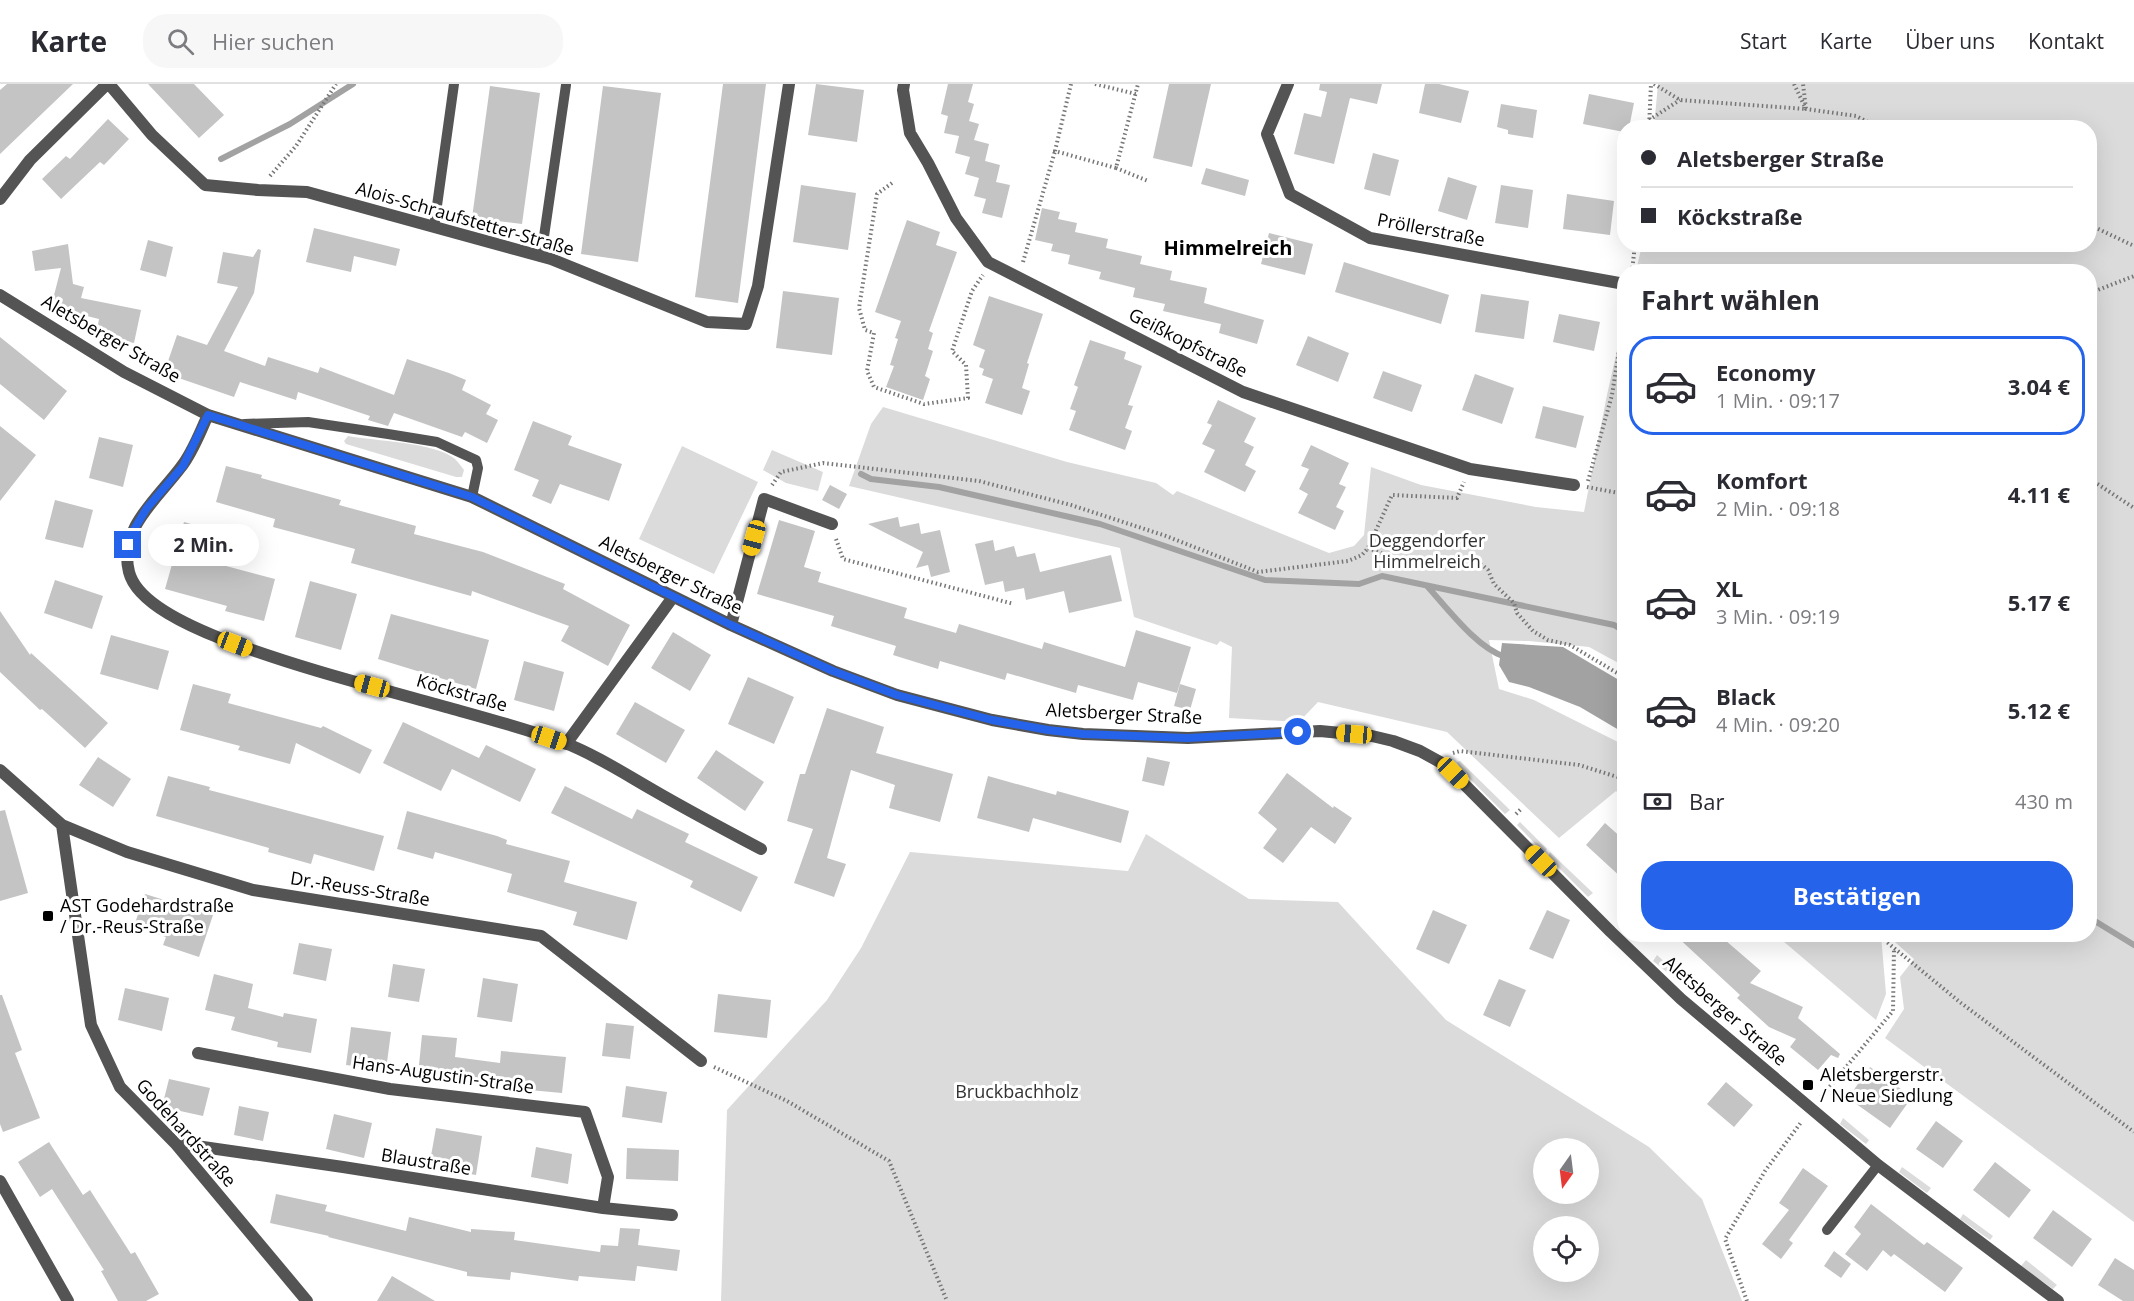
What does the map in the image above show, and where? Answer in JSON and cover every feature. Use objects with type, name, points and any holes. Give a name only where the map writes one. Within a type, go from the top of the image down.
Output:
[{"type":"street","name":"Alois-Schraufstetter-Straße","points":[[108,84],[152,135],[205,185],[307,192],[542,257],[707,322],[746,324],[758,286],[789,84]]},
{"type":"street","points":[[0,199],[30,160],[108,84]]},
{"type":"street","name":"Geißkopfstraße","points":[[904,84],[910,133],[956,218],[991,264],[1243,392],[1470,469],[1574,485]]},
{"type":"street","name":"Pröllerstraße","points":[[1288,84],[1267,134],[1290,194],[1370,238],[1617,283]]},
{"type":"street","name":"Aletsberger Straße","points":[[0,295],[123,372],[208,415],[472,497],[731,625],[833,671],[897,695],[992,720],[1083,734],[1185,738],[1320,731],[1372,735],[1393,741],[1440,762],[1453,773],[1617,938]]},
{"type":"street","name":"Köckstraße","points":[[208,415],[183,466],[147,508],[133,531],[128,545],[126,558],[129,575],[147,599],[178,619],[255,652],[497,721],[566,744],[613,767],[761,849]]},
{"type":"street","points":[[731,625],[764,499],[832,524]]},
{"type":"street","points":[[566,744],[673,597]]},
{"type":"street","name":"Dr.-Reuss-Straße","points":[[0,770],[62,825],[127,852],[254,890],[541,936],[701,1061]]},
{"type":"street","name":"Godehardstraße","points":[[62,825],[91,1025],[120,1088],[175,1143],[307,1301]]},
{"type":"street","name":"Aletsberger Straße","points":[[1622,942],[1682,999],[1811,1109],[1878,1164],[2058,1301]]},
{"type":"street","name":"Hans-Augustin-Straße","points":[[198,1053],[390,1089],[585,1112],[609,1177],[603,1208]]},
{"type":"street","name":"Blaustraße","points":[[175,1143],[603,1208],[672,1215]]},
{"type":"street","points":[[0,1181],[68,1301]]},
{"type":"lane","points":[[434,227],[454,84]]},
{"type":"lane","points":[[542,257],[566,85]]},
{"type":"lane","points":[[241,424],[308,422],[438,442],[476,460],[478,468],[472,497]]},
{"type":"lane","points":[[1827,1230],[1878,1164]]},
{"type":"path","points":[[258,190],[296,146],[336,84]]},
{"type":"path","points":[[1018,278],[1055,151],[1071,84]]},
{"type":"path","points":[[1095,84],[1136,94]]},
{"type":"path","points":[[1116,168],[1138,84]]},
{"type":"path","points":[[1649,120],[1652,84],[1680,100],[1806,109],[1856,116],[1864,120]]},
{"type":"path","points":[[1794,84],[1806,109]]},
{"type":"path","points":[[1803,84],[1806,109]]},
{"type":"path","points":[[1649,120],[1680,100]]},
{"type":"path","points":[[1055,151],[1116,168],[1148,181]]},
{"type":"path","points":[[892,183],[877,194],[859,308],[865,330],[874,333],[867,371],[874,387],[924,404],[968,398],[966,365],[952,351],[972,291],[991,264]]},
{"type":"path","points":[[2097,228],[2134,246]]},
{"type":"path","points":[[2097,290],[2134,276]]},
{"type":"path","points":[[1587,487],[1612,394],[1617,363]]},
{"type":"path","points":[[764,499],[781,472],[823,462],[979,481],[1071,505],[1166,536],[1258,572],[1328,565],[1348,561],[1362,555],[1368,548],[1392,495],[1457,498]]},
{"type":"path","points":[[2097,484],[2134,508]]},
{"type":"path","points":[[1574,485],[1617,493]]},
{"type":"path","points":[[832,524],[843,559],[1014,604]]},
{"type":"path","points":[[1368,548],[1401,561],[1437,564],[1475,559],[1488,570],[1494,584],[1514,603],[1517,613],[1533,631],[1548,640],[1570,645],[1617,673]]},
{"type":"path","points":[[1454,752],[1579,765],[1617,777]]},
{"type":"path","points":[[1517,813],[1522,808]]},
{"type":"path","points":[[1886,942],[1971,1010],[2134,1132]]},
{"type":"path","points":[[1832,1084],[1893,1011],[1894,949]]},
{"type":"path","points":[[701,1061],[787,1101],[890,1161],[947,1301]]},
{"type":"path","points":[[1747,1301],[1725,1239],[1765,1171],[1811,1109]]},
{"type":"green space","points":[[1658,84],[2134,84],[2134,1222],[1885,1038],[1904,1009],[1900,977],[1914,959],[1895,942],[2097,942],[2097,264],[1638,264],[1640,252],[2097,252],[2097,120],[1655,120]]},
{"type":"green space","name":"Deggendorfer Himmelreich","points":[[1617,351],[1617,662],[1589,647],[1489,640],[1499,689],[1534,700],[1617,742],[1617,792],[1559,838],[1447,732],[1318,702],[1299,722],[1229,718],[1232,647],[1220,641],[1217,645],[1134,617],[1120,548],[849,486],[871,424],[883,407],[1067,462],[1156,483],[1173,495],[1177,491],[1329,553],[1354,546],[1364,535],[1371,467],[1421,485],[1536,507],[1584,512]]},
{"type":"green space","points":[[348,436],[404,443],[446,453],[455,459],[464,470],[462,477],[346,444],[344,441]]},
{"type":"green space","points":[[682,446],[758,482],[714,574],[639,539]]},
{"type":"green space","points":[[772,450],[823,472],[818,491],[786,483],[763,470]]},
{"type":"green space","points":[[1460,761],[1510,810],[1505,814],[1460,769],[1457,762]]},
{"type":"green space","points":[[1520,822],[1547,849],[1544,853],[1517,825]]},
{"type":"green space","name":"Bruckbachholz","points":[[1146,834],[1249,899],[1338,902],[1446,1020],[1649,1147],[1702,1199],[1742,1301],[721,1301],[727,1110],[827,1000],[861,948],[910,852],[1128,871]]},
{"type":"green space","points":[[1550,852],[1593,893],[1588,897],[1548,857]]},
{"type":"green space","points":[[1784,942],[1882,942],[1886,994],[1876,1020]]},
{"type":"green space","points":[[1657,955],[1681,977],[1678,981],[1653,961]]},
{"type":"green space","points":[[1843,1118],[1869,1140],[1866,1144],[1840,1124]]},
{"type":"green space","points":[[1902,1167],[1931,1188],[1927,1193],[1899,1172]]},
{"type":"green space","points":[[1963,1214],[1993,1236],[1990,1240],[1960,1219]]},
{"type":"green space","points":[[2026,1260],[2057,1285],[2053,1289],[2021,1266]]},
{"type":"shaded area","points":[[1502,643],[1563,647],[1617,679],[1617,729],[1580,707],[1529,687],[1509,682],[1499,665]]},
{"type":"building","points":[[7,84],[73,84],[0,154],[0,90]]},
{"type":"building","points":[[148,84],[194,84],[224,115],[199,138]]},
{"type":"building","points":[[723,84],[766,84],[738,303],[695,297]]},
{"type":"building","points":[[816,84],[864,90],[857,142],[808,135]]},
{"type":"building","points":[[948,84],[973,84],[968,102],[974,104],[969,121],[979,124],[974,140],[989,144],[985,161],[1000,165],[996,182],[1010,185],[1002,218],[982,213],[986,199],[974,196],[979,178],[965,174],[970,157],[955,153],[959,136],[944,133],[948,116],[941,114]]},
{"type":"building","points":[[1169,84],[1211,84],[1192,167],[1153,158]]},
{"type":"building","points":[[1320,84],[1382,84],[1377,104],[1350,98],[1334,164],[1294,154],[1304,113],[1321,117],[1327,92],[1319,90]]},
{"type":"building","points":[[1425,84],[1439,84],[1469,91],[1461,123],[1419,113]]},
{"type":"building","points":[[490,86],[540,93],[522,224],[472,218]]},
{"type":"building","points":[[603,86],[661,93],[638,262],[581,254]]},
{"type":"building","points":[[1589,94],[1634,103],[1631,120],[1617,120],[1617,131],[1583,124]]},
{"type":"building","points":[[1501,104],[1537,110],[1533,138],[1508,134],[1508,130],[1497,127]]},
{"type":"building","points":[[108,119],[129,139],[104,165],[100,162],[61,199],[42,179],[66,156],[70,159]]},
{"type":"building","points":[[1373,153],[1399,160],[1390,196],[1364,189]]},
{"type":"building","points":[[1206,168],[1249,180],[1245,196],[1201,184]]},
{"type":"building","points":[[1448,177],[1477,186],[1467,220],[1438,211]]},
{"type":"building","points":[[801,185],[856,193],[848,250],[793,242]]},
{"type":"building","points":[[1501,185],[1533,190],[1528,228],[1495,223]]},
{"type":"building","points":[[1567,194],[1614,201],[1610,235],[1563,229]]},
{"type":"building","points":[[1042,208],[1060,212],[1058,219],[1077,223],[1075,232],[1108,239],[1106,248],[1142,256],[1140,264],[1172,271],[1170,280],[1207,288],[1204,303],[1264,320],[1257,344],[1219,333],[1221,324],[1163,311],[1165,304],[1133,297],[1135,288],[1099,279],[1101,272],[1068,264],[1070,255],[1051,251],[1053,244],[1035,240]]},
{"type":"building","points":[[907,220],[940,232],[936,245],[957,252],[929,331],[933,333],[928,349],[933,351],[925,376],[930,379],[923,400],[886,387],[894,366],[890,365],[901,321],[875,312]]},
{"type":"building","points":[[314,228],[400,249],[396,266],[354,256],[351,272],[306,262]]},
{"type":"building","points":[[1269,233],[1313,244],[1305,275],[1261,264]]},
{"type":"building","points":[[148,240],[173,247],[166,277],[140,270]]},
{"type":"building","points":[[68,244],[73,284],[84,287],[81,298],[141,310],[134,343],[96,335],[99,319],[51,307],[61,268],[35,271],[32,251]]},
{"type":"building","points":[[258,249],[261,250],[254,293],[224,351],[265,366],[268,357],[318,373],[320,367],[394,395],[407,359],[449,373],[466,380],[462,390],[491,405],[486,414],[498,420],[487,443],[465,432],[462,437],[394,413],[388,426],[368,420],[370,416],[298,392],[296,400],[240,382],[234,397],[164,373],[177,335],[207,345],[238,287],[217,283],[223,252],[253,257]]},
{"type":"building","points":[[1344,262],[1449,295],[1441,324],[1335,292]]},
{"type":"building","points":[[783,291],[839,298],[832,355],[776,348]]},
{"type":"building","points":[[1481,294],[1529,301],[1524,339],[1475,332]]},
{"type":"building","points":[[989,296],[1043,314],[1027,363],[1029,364],[1022,388],[1030,391],[1022,415],[985,403],[993,379],[982,375],[984,369],[979,367],[985,350],[973,345]]},
{"type":"building","points":[[1559,314],[1600,322],[1594,351],[1553,342]]},
{"type":"building","points":[[1308,336],[1349,353],[1338,382],[1296,365]]},
{"type":"building","points":[[0,337],[67,391],[44,420],[0,384]]},
{"type":"building","points":[[1090,340],[1126,352],[1124,359],[1142,366],[1128,405],[1133,406],[1125,428],[1132,431],[1125,450],[1069,430],[1076,411],[1070,409],[1078,387],[1074,385]]},
{"type":"building","points":[[1383,371],[1422,385],[1412,412],[1373,398]]},
{"type":"building","points":[[1475,374],[1514,388],[1502,424],[1462,410]]},
{"type":"building","points":[[1218,400],[1256,418],[1244,442],[1254,447],[1245,465],[1256,471],[1245,492],[1204,472],[1215,450],[1202,444],[1212,425],[1207,423]]},
{"type":"building","points":[[1543,406],[1584,416],[1576,448],[1535,438]]},
{"type":"building","points":[[533,421],[572,436],[568,445],[622,464],[609,501],[560,484],[551,504],[532,496],[539,480],[514,470]]},
{"type":"building","points":[[0,426],[36,455],[0,501]]},
{"type":"building","points":[[99,437],[133,445],[123,487],[89,478]]},
{"type":"building","points":[[1311,445],[1349,463],[1339,484],[1346,487],[1336,507],[1344,511],[1335,530],[1298,513],[1308,494],[1299,489],[1309,469],[1301,466]]},
{"type":"building","points":[[226,466],[341,500],[339,505],[416,526],[414,534],[483,552],[565,584],[563,589],[630,625],[608,666],[561,641],[569,626],[472,591],[471,596],[351,563],[355,549],[273,527],[275,519],[216,502]]},
{"type":"building","points":[[830,485],[847,494],[839,509],[822,500]]},
{"type":"building","points":[[55,500],[93,510],[83,548],[45,539]]},
{"type":"building","points":[[898,517],[900,527],[919,523],[921,534],[940,530],[950,572],[931,577],[928,565],[916,568],[923,552],[868,524]]},
{"type":"building","points":[[779,520],[815,531],[804,567],[821,572],[818,582],[907,608],[904,618],[956,633],[959,624],[1042,649],[1044,642],[1125,667],[1136,630],[1191,647],[1177,693],[1138,682],[1133,700],[1078,685],[1076,693],[1007,673],[1005,680],[940,661],[938,669],[893,655],[896,646],[831,626],[834,616],[757,594]]},
{"type":"building","points":[[184,522],[219,532],[211,562],[275,579],[264,621],[225,611],[227,606],[165,589]]},
{"type":"building","points":[[993,540],[995,551],[1014,546],[1017,557],[1035,553],[1040,572],[1111,555],[1122,601],[1069,613],[1064,591],[1026,600],[1024,588],[1005,592],[1003,581],[985,585],[975,544]]},
{"type":"building","points":[[55,580],[103,596],[92,629],[44,613]]},
{"type":"building","points":[[310,581],[357,594],[341,650],[295,637]]},
{"type":"building","points":[[0,611],[30,655],[31,653],[108,723],[85,748],[0,672]]},
{"type":"building","points":[[391,614],[489,640],[476,689],[378,659]]},
{"type":"building","points":[[673,632],[711,655],[690,691],[651,668]]},
{"type":"building","points":[[111,635],[169,651],[158,690],[100,674]]},
{"type":"building","points":[[524,661],[564,672],[554,711],[514,700]]},
{"type":"building","points":[[748,677],[794,697],[774,744],[728,724]]},
{"type":"building","points":[[193,684],[231,694],[228,703],[321,728],[323,726],[372,750],[360,774],[296,743],[290,764],[238,750],[240,746],[180,730]]},
{"type":"building","points":[[1180,684],[1196,689],[1190,710],[1174,706]]},
{"type":"building","points":[[635,702],[685,730],[666,763],[616,734]]},
{"type":"building","points":[[827,708],[884,727],[876,753],[953,774],[940,822],[889,808],[895,785],[851,770],[827,858],[846,864],[834,897],[794,883],[813,829],[787,821],[800,774],[805,774]]},
{"type":"building","points":[[403,722],[479,758],[486,745],[536,769],[520,802],[452,769],[441,791],[383,763]]},
{"type":"building","points":[[716,750],[764,782],[745,811],[697,778]]},
{"type":"building","points":[[98,757],[131,779],[113,807],[79,785]]},
{"type":"building","points":[[1147,757],[1170,762],[1164,786],[1142,781]]},
{"type":"building","points":[[1287,773],[1333,808],[1334,806],[1352,818],[1335,844],[1311,827],[1283,863],[1263,848],[1277,829],[1258,813]]},
{"type":"building","points":[[168,776],[210,787],[209,790],[384,836],[374,871],[314,854],[311,864],[268,852],[269,848],[156,816]]},
{"type":"building","points":[[988,776],[1056,795],[1057,791],[1129,811],[1121,843],[1033,818],[1029,832],[977,818]]},
{"type":"building","points":[[565,786],[632,819],[637,809],[689,834],[685,842],[758,877],[741,912],[690,887],[693,881],[551,813]]},
{"type":"building","points":[[5,810],[28,893],[0,901],[0,811]]},
{"type":"building","points":[[407,811],[497,836],[507,840],[506,844],[570,861],[564,882],[637,902],[627,940],[573,925],[577,912],[507,892],[512,874],[435,852],[433,859],[397,849]]},
{"type":"building","points":[[1605,823],[1617,834],[1617,874],[1586,845]]},
{"type":"building","points":[[145,894],[213,915],[199,957],[163,945],[166,937],[134,926]]},
{"type":"building","points":[[1433,910],[1467,925],[1449,964],[1416,949]]},
{"type":"building","points":[[1547,910],[1570,920],[1553,959],[1529,949]]},
{"type":"building","points":[[1683,942],[1727,942],[1761,971],[1750,983],[1803,1007],[1798,1018],[1840,1054],[1838,1058],[1831,1055],[1818,1070],[1790,1047],[1796,1039],[1769,1027],[1737,998],[1740,995]]},
{"type":"building","points":[[299,943],[332,949],[326,981],[293,974]]},
{"type":"building","points":[[393,964],[425,969],[419,1002],[388,997]]},
{"type":"building","points":[[214,974],[253,984],[248,1008],[283,1017],[284,1013],[317,1019],[311,1053],[277,1047],[278,1042],[231,1030],[235,1017],[205,1010]]},
{"type":"building","points":[[483,978],[518,984],[512,1022],[477,1017]]},
{"type":"building","points":[[1499,979],[1526,990],[1510,1027],[1483,1015]]},
{"type":"building","points":[[125,988],[169,998],[162,1031],[118,1020]]},
{"type":"building","points":[[718,994],[771,1000],[767,1038],[714,1032]]},
{"type":"building","points":[[0,995],[2,995],[22,1050],[15,1053],[40,1118],[3,1132],[0,1124]]},
{"type":"building","points":[[606,1023],[634,1026],[630,1059],[602,1056]]},
{"type":"building","points":[[351,1027],[391,1032],[386,1070],[346,1065]]},
{"type":"building","points":[[422,1035],[457,1038],[455,1057],[500,1063],[501,1051],[566,1057],[562,1093],[498,1087],[498,1084],[418,1075]]},
{"type":"building","points":[[1870,1067],[1912,1097],[1890,1128],[1848,1098]]},
{"type":"building","points":[[169,1079],[210,1088],[203,1116],[162,1107]]},
{"type":"building","points":[[1726,1082],[1753,1105],[1734,1127],[1707,1104]]},
{"type":"building","points":[[626,1086],[667,1092],[662,1123],[622,1117]]},
{"type":"building","points":[[239,1106],[269,1112],[263,1141],[234,1135]]},
{"type":"building","points":[[334,1114],[372,1123],[364,1158],[326,1149]]},
{"type":"building","points":[[1936,1121],[1963,1141],[1943,1168],[1916,1149]]},
{"type":"building","points":[[436,1128],[482,1136],[476,1175],[429,1167]]},
{"type":"building","points":[[49,1142],[83,1195],[90,1190],[131,1254],[135,1252],[159,1294],[146,1301],[118,1301],[101,1271],[104,1270],[52,1189],[40,1197],[18,1162]]},
{"type":"building","points":[[536,1147],[572,1154],[568,1184],[531,1177]]},
{"type":"building","points":[[627,1148],[679,1150],[678,1181],[626,1179]]},
{"type":"building","points":[[1995,1162],[2031,1190],[2009,1218],[1973,1190]]},
{"type":"building","points":[[1803,1168],[1828,1186],[1789,1240],[1793,1243],[1781,1259],[1762,1244],[1789,1210],[1779,1203]]},
{"type":"building","points":[[276,1194],[327,1205],[325,1211],[406,1231],[409,1217],[471,1232],[471,1229],[515,1232],[514,1240],[600,1252],[601,1245],[618,1246],[620,1228],[640,1229],[638,1245],[680,1250],[677,1271],[637,1266],[635,1281],[579,1276],[578,1281],[511,1272],[510,1280],[467,1276],[467,1272],[270,1223]]},
{"type":"building","points":[[1871,1204],[1924,1245],[1927,1242],[1963,1268],[1945,1292],[1894,1254],[1891,1257],[1883,1250],[1867,1271],[1845,1254],[1861,1234],[1854,1227]]},
{"type":"building","points":[[2053,1210],[2092,1239],[2072,1267],[2033,1238]]},
{"type":"building","points":[[1834,1251],[1851,1264],[1841,1278],[1824,1266]]},
{"type":"building","points":[[2115,1258],[2134,1270],[2134,1301],[2123,1301],[2098,1285]]},
{"type":"building","points":[[392,1276],[435,1301],[377,1301]]},
{"type":"waterway","points":[[221,159],[290,124],[353,84]]},
{"type":"waterway","points":[[861,474],[871,479],[939,487],[1100,524],[1265,580],[1359,584],[1382,576],[1617,627]]},
{"type":"waterway","points":[[1427,586],[1473,636],[1494,652],[1505,657]]},
{"type":"waterway","points":[[2097,922],[2134,945]]},
{"type":"place","name":"AST Godehardstraße / Dr.-Reus-Straße","points":[[48,916]]},
{"type":"place","name":"Aletsbergerstr. / Neue Siedlung","points":[[1808,1085]]},
{"type":"district","name":"Himmelreich","points":[[1228,248]]},
{"type":"route","points":[[128,545],[133,531],[147,508],[183,466],[208,415],[472,497],[731,625],[833,671],[897,695],[992,720],[1083,734],[1188,738],[1298,732]]}]
